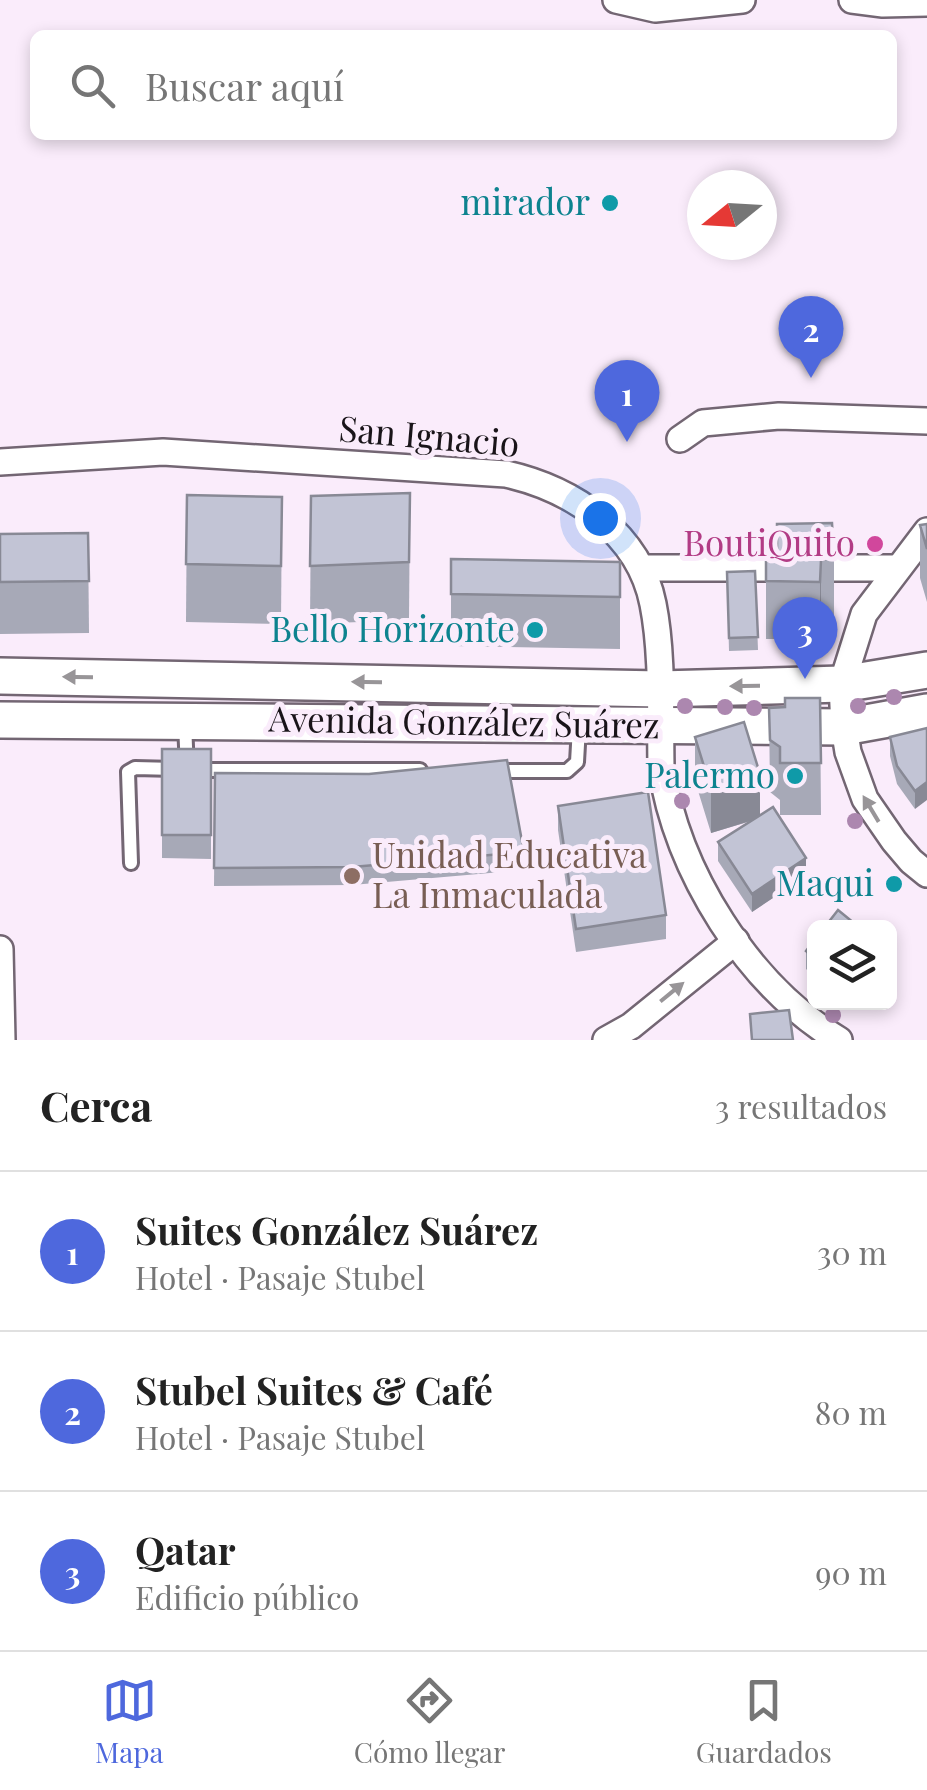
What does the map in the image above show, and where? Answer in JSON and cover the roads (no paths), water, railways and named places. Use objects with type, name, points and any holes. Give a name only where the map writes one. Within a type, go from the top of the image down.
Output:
[{"type":"main road","name":"Avenida González Suárez","points":[[0,676],[660,689],[842,684],[927,670]]},
{"type":"main road","points":[[143,720],[145,678]]},
{"type":"main road","name":"Avenida González Suárez","points":[[0,720],[844,727],[927,712]]},
{"type":"street","points":[[616,0],[655,9],[742,0]]},
{"type":"street","points":[[852,0],[927,3]]},
{"type":"street","points":[[680,438],[703,423],[779,416],[927,421]]},
{"type":"street","name":"San Ignacio","points":[[0,462],[163,452],[506,474],[543,484],[578,501],[596,514],[642,568],[654,606],[661,766],[675,827],[696,874],[736,941],[776,992],[802,1016],[839,1040]]},
{"type":"street","points":[[927,531],[864,614],[842,684],[844,727],[854,775],[865,799],[894,841],[927,874]]},
{"type":"street","points":[[642,568],[898,568]]},
{"type":"street","points":[[606,1040],[630,1026],[736,941]]},
{"type":"street","points":[[0,949],[2,1040]]},
{"type":"lane","points":[[185,721],[187,770]]},
{"type":"lane","points":[[487,770],[567,771],[577,762],[579,725]]},
{"type":"lane","points":[[131,864],[128,772],[136,768],[427,770]]},
{"type":"place","name":"mirador","points":[[610,203]]},
{"type":"place","name":"Stubel Suites & Café","points":[[811,378]]},
{"type":"place","name":"Suites González Suárez","points":[[627,442]]},
{"type":"place","name":"BoutiQuito","points":[[875,544]]},
{"type":"place","name":"Bello Horizonte","points":[[535,630]]},
{"type":"place","name":"Qatar","points":[[805,679]]},
{"type":"place","name":"Palermo","points":[[795,776]]},
{"type":"place","name":"Unidad Educativa La Inmaculada","points":[[352,876]]},
{"type":"place","name":"Maqui","points":[[894,884]]}]
